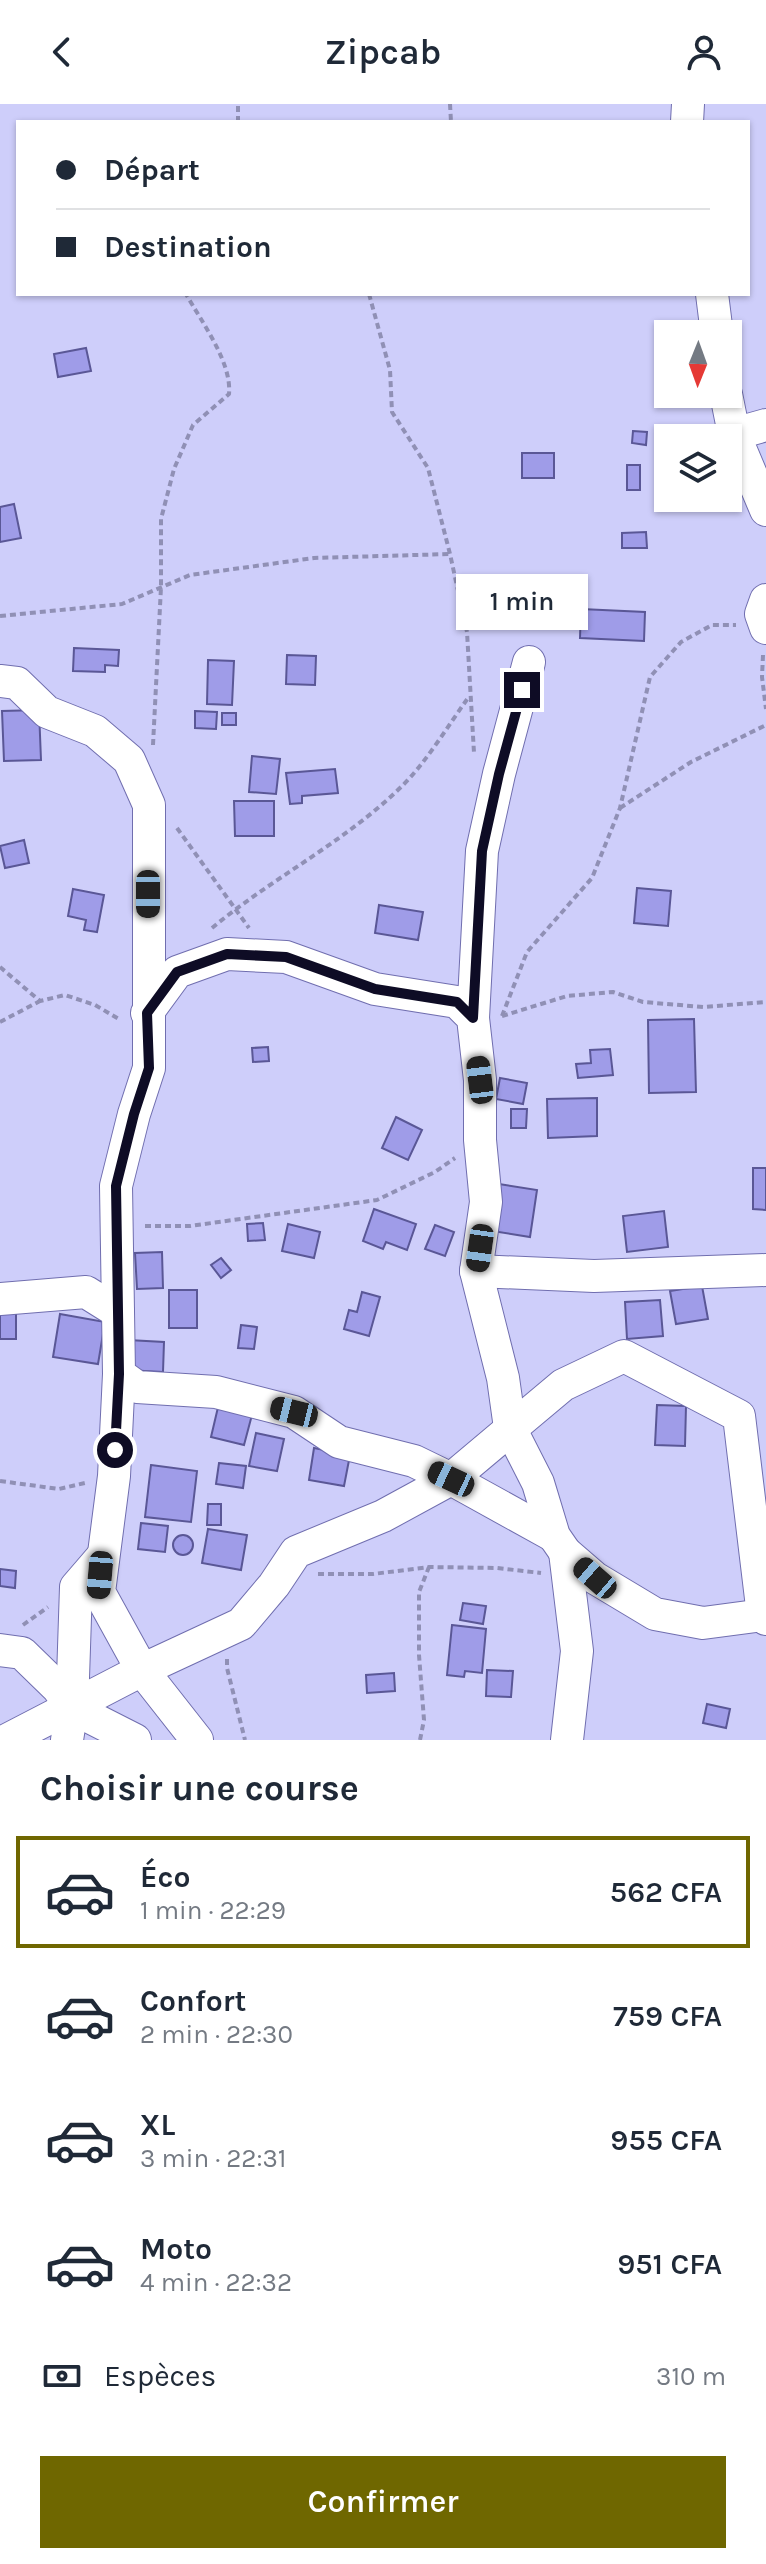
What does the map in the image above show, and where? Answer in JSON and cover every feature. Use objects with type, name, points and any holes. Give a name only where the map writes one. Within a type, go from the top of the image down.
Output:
[{"type":"street","points":[[712,296],[715,320]]},
{"type":"street","points":[[742,432],[766,425]]},
{"type":"street","points":[[742,453],[766,510]]},
{"type":"street","points":[[766,600],[761,614],[766,627]]},
{"type":"street","points":[[529,662],[482,851],[491,1021],[480,1080],[480,1140],[486,1202],[476,1271],[503,1378],[510,1428],[538,1483],[562,1554],[577,1651],[567,1740]]},
{"type":"street","points":[[0,681],[17,683],[47,712],[95,731],[129,760],[149,805],[149,1068],[116,1186],[119,1374],[114,1476],[99,1592],[142,1670],[197,1740]]},
{"type":"street","points":[[148,1025],[177,972],[227,954],[286,957],[375,989],[457,1002],[491,1021]]},
{"type":"street","points":[[476,1271],[594,1276],[766,1270]]},
{"type":"street","points":[[0,1299],[86,1292],[118,1312]]},
{"type":"street","points":[[9,1733],[72,1708],[142,1670],[241,1624],[274,1585],[296,1552],[383,1516],[451,1479],[563,1385],[624,1356],[739,1416],[765,1617],[703,1623],[655,1614],[595,1578],[451,1479],[414,1461],[339,1442],[294,1412],[216,1392],[137,1387],[119,1374]]},
{"type":"street","points":[[67,1740],[72,1708],[76,1587],[101,1558]]},
{"type":"street","points":[[6,1641],[58,1688],[72,1708],[135,1740]]},
{"type":"path","points":[[153,748],[161,519],[174,469],[193,425],[229,394],[230,381],[214,342],[187,296]]},
{"type":"path","points":[[370,296],[390,370],[392,412],[428,468],[450,554],[467,632],[475,758]]},
{"type":"path","points":[[0,616],[122,604],[190,575],[314,558],[450,554]]},
{"type":"path","points":[[491,1021],[527,952],[592,878],[620,808],[650,677],[681,642],[712,625],[766,627],[762,677],[766,709]]},
{"type":"path","points":[[210,930],[350,829],[402,786],[470,697]]},
{"type":"path","points":[[620,808],[691,762],[766,725]]},
{"type":"path","points":[[149,805],[179,829],[262,948],[286,957]]},
{"type":"path","points":[[0,967],[40,1001]]},
{"type":"path","points":[[491,1021],[567,996],[613,992],[643,1002],[703,1007],[766,1002]]},
{"type":"path","points":[[0,1022],[40,1001],[65,995],[148,1025]]},
{"type":"path","points":[[117,1245],[140,1226],[190,1226],[377,1200],[435,1172],[480,1140]]},
{"type":"path","points":[[0,1481],[59,1489],[114,1476]]},
{"type":"path","points":[[274,1585],[305,1574],[373,1574],[429,1567],[497,1568],[562,1554]]},
{"type":"path","points":[[420,1740],[424,1720],[419,1655],[419,1592],[429,1567]]},
{"type":"path","points":[[6,1641],[76,1587]]},
{"type":"path","points":[[241,1624],[228,1642],[227,1668],[245,1740]]},
{"type":"building","points":[[86,348],[91,371],[58,377],[54,354]]},
{"type":"building","points":[[633,431],[647,432],[646,445],[632,443]]},
{"type":"building","points":[[522,453],[554,453],[554,478],[522,478]]},
{"type":"building","points":[[627,465],[640,465],[640,490],[627,490]]},
{"type":"building","points":[[14,504],[21,538],[0,542],[0,507]]},
{"type":"building","points":[[646,532],[647,548],[622,548],[622,533]]},
{"type":"building","points":[[581,609],[645,612],[644,641],[580,638]]},
{"type":"building","points":[[74,648],[119,650],[118,666],[105,665],[105,672],[73,671]]},
{"type":"building","points":[[287,655],[316,656],[315,685],[286,684]]},
{"type":"building","points":[[208,660],[234,661],[232,705],[207,704]]},
{"type":"building","points":[[39,710],[41,760],[4,761],[2,711]]},
{"type":"building","points":[[195,711],[217,712],[216,729],[195,728]]},
{"type":"building","points":[[222,713],[236,713],[236,725],[222,725]]},
{"type":"building","points":[[252,756],[280,759],[276,794],[249,792]]},
{"type":"building","points":[[335,769],[338,793],[302,796],[302,803],[290,804],[286,773]]},
{"type":"building","points":[[234,801],[274,801],[274,836],[235,836]]},
{"type":"building","points":[[24,840],[29,863],[5,868],[0,846]]},
{"type":"building","points":[[637,888],[671,891],[668,926],[634,923]]},
{"type":"building","points":[[73,889],[104,895],[97,932],[84,930],[86,920],[68,916]]},
{"type":"building","points":[[379,905],[423,912],[418,940],[375,933]]},
{"type":"building","points":[[694,1019],[696,1092],[649,1093],[648,1020]]},
{"type":"building","points":[[268,1047],[269,1061],[253,1062],[252,1048]]},
{"type":"building","points":[[610,1049],[613,1075],[578,1078],[576,1064],[591,1063],[590,1050]]},
{"type":"building","points":[[500,1078],[527,1083],[523,1104],[496,1099]]},
{"type":"building","points":[[597,1098],[597,1136],[548,1138],[547,1099]]},
{"type":"building","points":[[511,1109],[527,1109],[526,1128],[511,1128]]},
{"type":"building","points":[[396,1117],[422,1130],[408,1160],[382,1148]]},
{"type":"building","points":[[753,1168],[766,1168],[766,1210],[753,1209]]},
{"type":"building","points":[[499,1184],[537,1190],[530,1237],[492,1231]]},
{"type":"building","points":[[374,1209],[416,1224],[407,1250],[386,1242],[383,1249],[363,1241]]},
{"type":"building","points":[[664,1211],[668,1247],[627,1252],[623,1216]]},
{"type":"building","points":[[263,1223],[265,1240],[248,1241],[247,1224]]},
{"type":"building","points":[[288,1224],[320,1232],[314,1258],[282,1251]]},
{"type":"building","points":[[435,1225],[454,1232],[445,1256],[425,1249]]},
{"type":"building","points":[[162,1252],[163,1288],[137,1289],[135,1253]]},
{"type":"building","points":[[221,1258],[231,1270],[221,1278],[211,1265]]},
{"type":"building","points":[[702,1286],[708,1319],[676,1324],[670,1291]]},
{"type":"building","points":[[169,1290],[197,1290],[197,1328],[169,1328]]},
{"type":"building","points":[[362,1292],[380,1297],[369,1336],[344,1329],[349,1310],[357,1312]]},
{"type":"building","points":[[660,1300],[663,1336],[627,1339],[625,1302]]},
{"type":"building","points":[[0,1311],[16,1312],[16,1339],[0,1339]]},
{"type":"building","points":[[60,1314],[105,1322],[98,1364],[53,1357]]},
{"type":"building","points":[[241,1325],[257,1327],[254,1349],[238,1348]]},
{"type":"building","points":[[128,1340],[164,1342],[163,1372],[126,1370]]},
{"type":"building","points":[[219,1403],[253,1411],[244,1445],[211,1437]]},
{"type":"building","points":[[657,1405],[686,1406],[685,1446],[655,1445]]},
{"type":"building","points":[[256,1433],[284,1439],[277,1471],[249,1466]]},
{"type":"building","points":[[314,1448],[350,1455],[344,1486],[309,1480]]},
{"type":"building","points":[[219,1463],[246,1466],[243,1488],[216,1484]]},
{"type":"building","points":[[151,1465],[197,1471],[191,1522],[145,1517]]},
{"type":"building","points":[[208,1504],[221,1504],[221,1525],[207,1525]]},
{"type":"building","points":[[141,1523],[168,1526],[165,1552],[138,1549]]},
{"type":"building","points":[[208,1529],[247,1535],[241,1570],[202,1563]]},
{"type":"building","points":[[183,1535],[190,1538],[193,1545],[190,1552],[183,1555],[176,1552],[173,1545],[176,1538]]},
{"type":"building","points":[[0,1569],[16,1571],[15,1588],[0,1586]]},
{"type":"building","points":[[463,1603],[486,1606],[483,1624],[460,1620]]},
{"type":"building","points":[[452,1625],[486,1629],[482,1673],[465,1671],[464,1677],[447,1675]]},
{"type":"building","points":[[487,1670],[513,1671],[511,1697],[486,1696]]},
{"type":"building","points":[[394,1673],[395,1691],[367,1693],[366,1675]]},
{"type":"building","points":[[707,1704],[730,1709],[726,1728],[703,1723]]},
{"type":"route","points":[[115,1450],[119,1374],[116,1186],[149,1068],[147,1013],[177,972],[227,954],[286,957],[375,989],[457,1002],[473,1018],[482,851],[522,690]]}]
